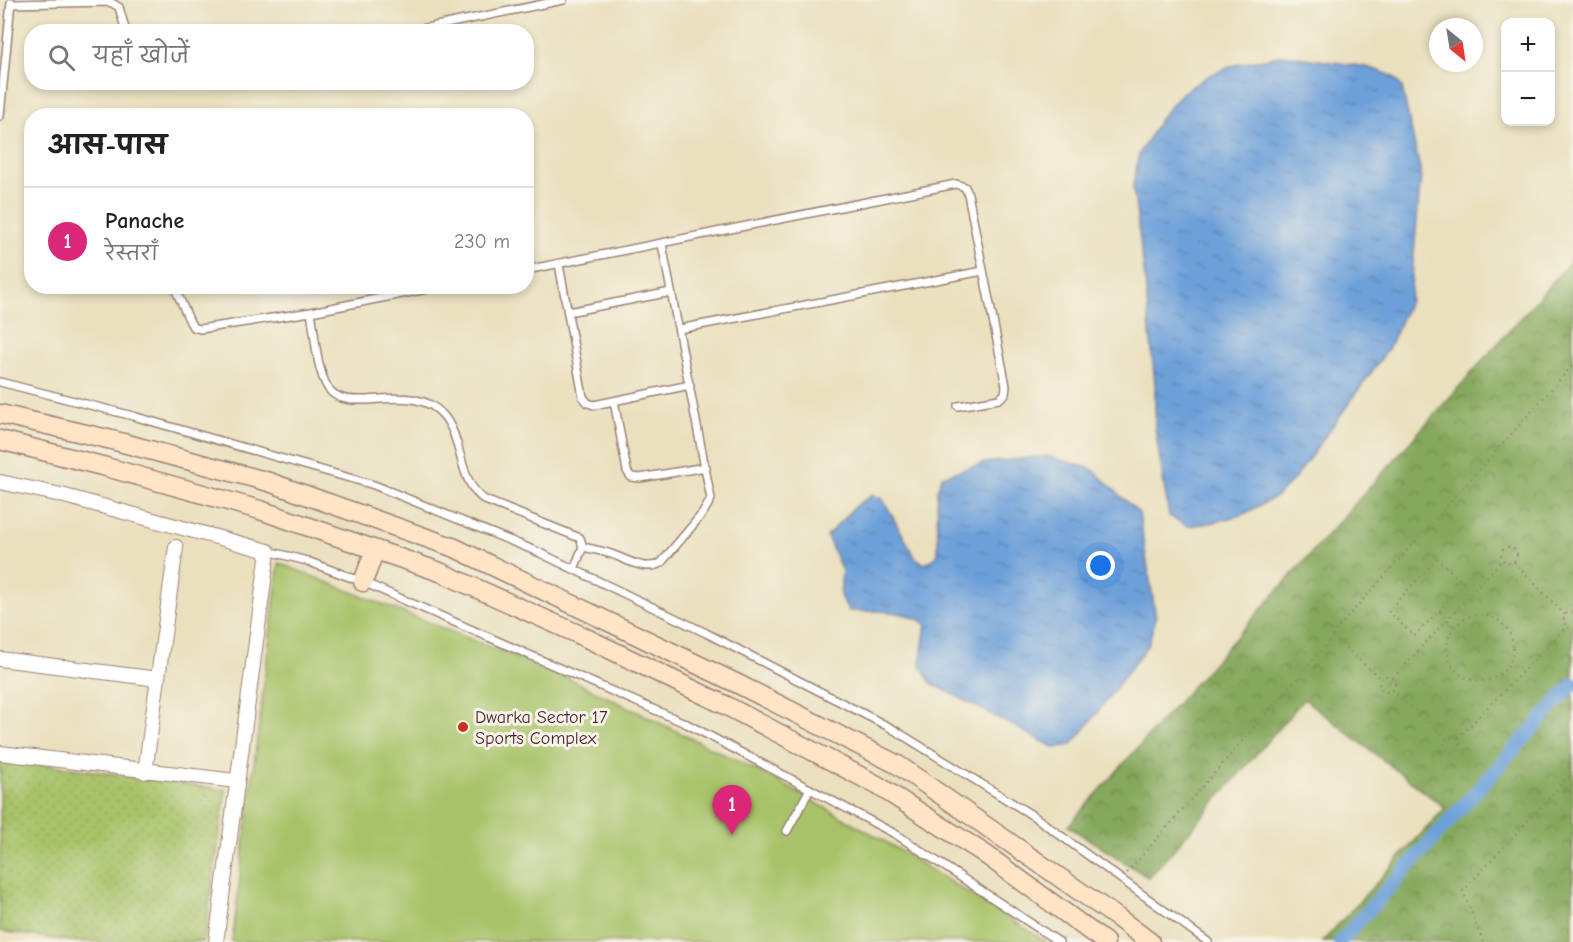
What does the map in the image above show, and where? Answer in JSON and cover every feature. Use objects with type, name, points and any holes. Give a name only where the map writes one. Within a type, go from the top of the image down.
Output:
[{"type":"main road","points":[[0,414],[112,440],[269,482],[455,548],[738,684],[898,765],[1150,942]]},
{"type":"main road","points":[[0,440],[260,510],[440,572],[578,634],[727,705],[877,785],[985,854],[1105,942]]},
{"type":"main road","points":[[363,582],[375,550]]},
{"type":"street","points":[[0,482],[61,495],[268,550],[216,942]]},
{"type":"street","points":[[145,772],[176,547]]},
{"type":"street","points":[[0,659],[158,679]]},
{"type":"street","points":[[0,753],[236,781]]},
{"type":"lane","points":[[445,24],[563,0]]},
{"type":"lane","points":[[0,116],[11,2],[110,2],[117,4],[121,10],[124,24]]},
{"type":"lane","points":[[534,269],[956,184],[965,187],[968,194],[1006,386],[1005,394],[999,399],[958,406]]},
{"type":"lane","points":[[583,546],[610,553],[637,564],[656,566],[661,563],[708,505],[711,492],[662,244]]},
{"type":"lane","points":[[559,264],[583,397],[588,403],[594,405],[690,385]]},
{"type":"lane","points":[[678,329],[983,271]]},
{"type":"lane","points":[[568,312],[671,292]]},
{"type":"lane","points":[[178,294],[193,327],[200,329],[311,312],[402,294]]},
{"type":"lane","points":[[311,312],[322,374],[332,392],[346,400],[405,397],[428,404],[442,413],[448,422],[468,478],[480,497],[580,538],[583,546],[574,569]]},
{"type":"lane","points":[[0,382],[133,416],[374,485],[538,552],[706,633],[891,728],[1035,817],[1208,942]]},
{"type":"lane","points":[[614,401],[627,471],[631,477],[640,478],[706,467]]},
{"type":"lane","points":[[268,550],[307,561],[363,582],[687,724],[897,835],[1059,942]]},
{"type":"lane","points":[[787,831],[810,789]]},
{"type":"path","points":[[1122,879],[1334,637],[1335,631],[1573,365]]},
{"type":"path","points":[[1510,547],[1517,552],[1514,562],[1509,564],[1502,560],[1503,550],[1510,547]]},
{"type":"path","points":[[1437,559],[1463,583],[1439,611],[1414,636],[1388,611],[1437,559]]},
{"type":"path","points":[[1393,678],[1502,560]]},
{"type":"path","points":[[1514,562],[1564,615]]},
{"type":"path","points":[[1439,611],[1455,627]]},
{"type":"path","points":[[1564,615],[1573,612]]},
{"type":"path","points":[[1477,615],[1489,616],[1499,621],[1508,629],[1513,639],[1514,651],[1511,662],[1496,678],[1486,681],[1466,678],[1457,672],[1448,654],[1448,643],[1455,627],[1466,618],[1477,615]]},
{"type":"path","points":[[1564,615],[1563,622],[1566,627]]},
{"type":"path","points":[[1566,627],[1573,628]]},
{"type":"path","points":[[1458,738],[1566,627]]},
{"type":"path","points":[[1334,637],[1380,678]]},
{"type":"path","points":[[1388,675],[1393,678],[1395,686],[1387,692],[1380,689],[1378,684],[1380,678],[1388,675]]},
{"type":"path","points":[[1392,690],[1446,738]]},
{"type":"path","points":[[1446,738],[1454,736],[1458,738]]},
{"type":"path","points":[[1446,738],[1445,749],[1452,752],[1460,746],[1458,738]]},
{"type":"path","points":[[1483,942],[1463,891],[1573,772]]},
{"type":"green space","points":[[1573,259],[1573,942],[1322,942],[1445,808],[1304,699],[1149,878],[1068,826]]},
{"type":"green space","name":"Dwarka Sector 17 Sports Complex","points":[[279,563],[568,678],[768,776],[881,839],[1047,942],[232,942]]},
{"type":"green space","points":[[0,758],[226,790],[204,942],[77,942],[0,931]]},
{"type":"water","points":[[1284,55],[1367,67],[1393,76],[1402,87],[1421,174],[1410,300],[1388,349],[1296,477],[1277,496],[1244,514],[1211,523],[1188,526],[1169,516],[1155,428],[1155,385],[1133,186],[1139,154],[1160,119],[1182,93],[1208,76],[1234,65]]},
{"type":"water","points":[[1046,456],[1092,469],[1139,513],[1156,618],[1148,645],[1081,734],[1071,745],[1055,748],[931,683],[920,665],[926,624],[899,613],[849,611],[840,596],[842,571],[827,536],[855,506],[872,495],[883,499],[915,557],[925,564],[938,555],[937,491],[942,476],[984,463]]},
{"type":"waterway","points":[[1340,942],[1573,684]]},
{"type":"place","name":"Dwarka Sector 17 Sports Complex","points":[[463,727]]},
{"type":"place","name":"Panache","points":[[732,835]]}]
